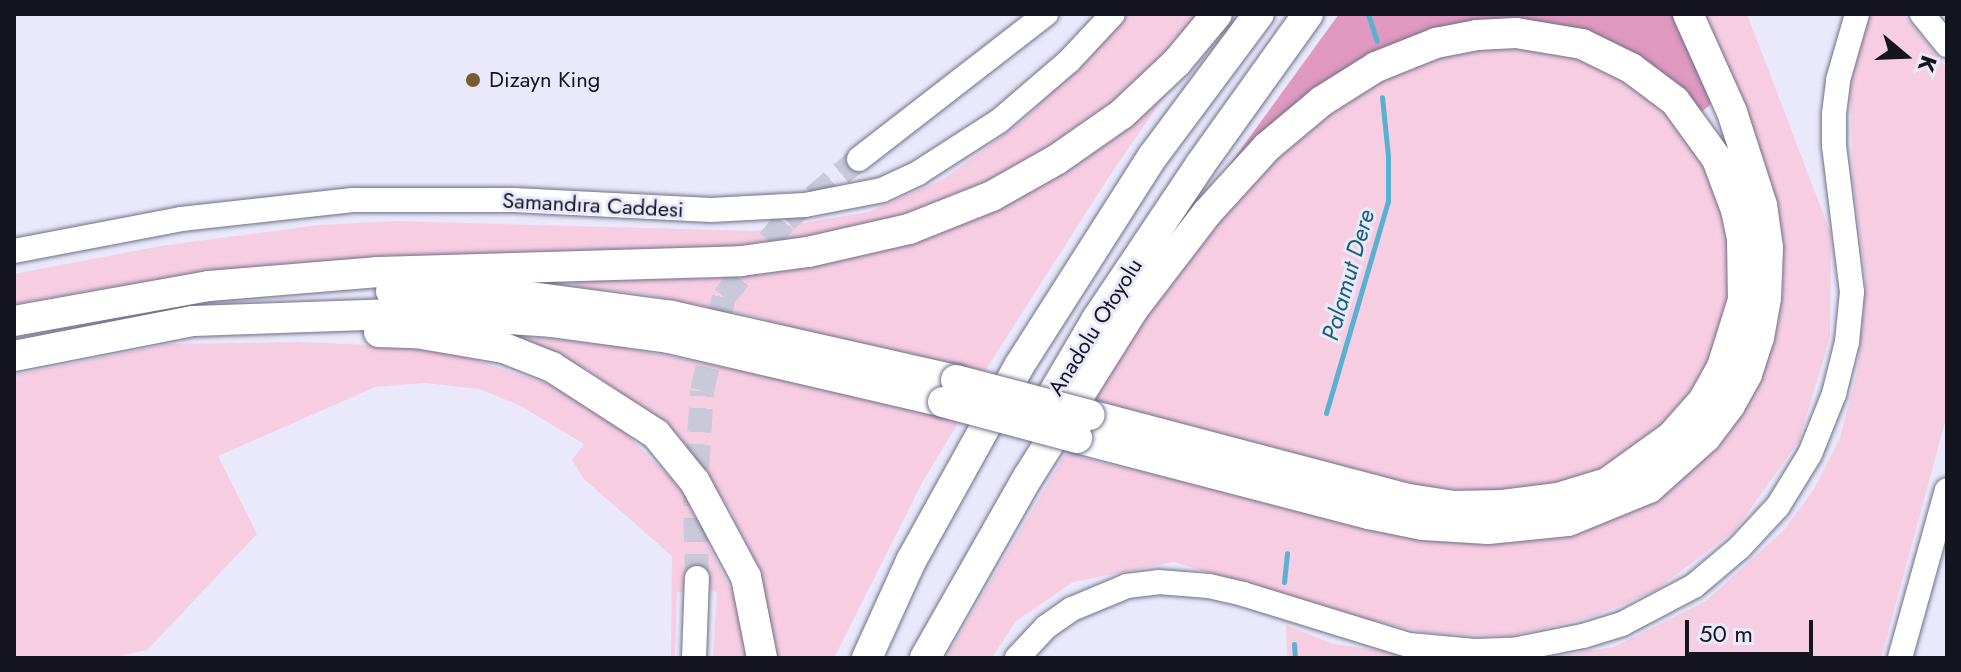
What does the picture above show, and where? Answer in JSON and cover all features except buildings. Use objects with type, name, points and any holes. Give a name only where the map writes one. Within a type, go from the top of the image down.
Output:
[{"type":"highway","points":[[14,321],[157,298],[209,286],[378,272],[741,261],[808,252],[909,229],[992,196],[1056,160],[1122,114],[1177,62],[1217,14]]},
{"type":"highway","name":"Anadolu Otoyolu","points":[[867,658],[911,561],[1019,366],[1153,156],[1259,14]]},
{"type":"highway","name":"Anadolu Otoyolu","points":[[912,658],[1011,466],[1097,319],[1200,165],[1308,14]]},
{"type":"highway","points":[[157,298],[376,290],[524,296],[672,316],[1083,427],[1369,514],[1423,525],[1488,529],[1568,521],[1649,488],[1706,437],[1730,405],[1747,374],[1759,338],[1766,298],[1768,248],[1762,205],[1732,112],[1688,14]]},
{"type":"highway","points":[[925,658],[1049,441],[1134,308],[1207,213],[1267,147],[1322,101],[1376,67],[1436,43],[1477,35],[1549,36],[1595,49],[1631,68],[1675,101],[1717,159],[1736,210],[1742,239],[1743,300],[1722,367],[1703,401],[1671,437],[1607,483],[1558,498],[1502,505],[1454,506],[1408,499],[1083,427]]},
{"type":"highway","points":[[14,356],[193,321],[417,313],[514,319],[669,338],[949,391]]},
{"type":"highway","points":[[125,334],[321,329],[416,333],[504,348],[552,367],[656,434],[695,482],[746,577],[762,658]]},
{"type":"main road","points":[[859,159],[1046,14]]},
{"type":"main road","name":"Samandıra Caddesi","points":[[14,251],[181,219],[353,200],[514,200],[711,210],[805,205],[882,190],[918,173],[999,121],[1069,61],[1113,14]]},
{"type":"main road","points":[[1922,14],[1947,45]]},
{"type":"main road","points":[[1017,658],[1046,627],[1072,609],[1127,586],[1158,582],[1209,586],[1243,594],[1409,645],[1475,651],[1513,650],[1583,636],[1622,624],[1694,586],[1739,548],[1778,506],[1810,454],[1834,394],[1847,342],[1852,292],[1834,146],[1834,114],[1838,80],[1857,16]]},
{"type":"main road","points":[[1900,658],[1947,490]]},
{"type":"main road","points":[[694,658],[697,578]]},
{"type":"shaded area","points":[[1125,14],[1203,14],[1127,97],[1024,167],[914,218],[815,237],[722,248],[259,270],[147,281],[14,304],[14,274],[161,246],[319,225],[395,221],[755,231],[869,212],[944,179],[1025,119]]},
{"type":"shaded area","points":[[1339,14],[1675,14],[1715,101],[1700,113],[1614,46],[1400,43],[1204,200]]},
{"type":"shaded area","points":[[1704,14],[1747,14],[1831,234],[1830,337],[1799,441],[1735,530],[1655,591],[1595,616],[1512,636],[1428,633],[1344,614],[1174,562],[1073,582],[1015,622],[992,658],[946,658],[1065,454],[1406,533],[1579,531],[1620,516],[1669,490],[1756,382],[1778,324],[1783,280],[1782,234],[1766,165]]},
{"type":"shaded area","points":[[1870,14],[1903,14],[1947,68],[1947,415],[1881,658],[1542,658],[1614,647],[1706,601],[1784,530],[1814,489],[1840,438],[1857,372],[1866,280],[1853,182],[1850,88],[1865,22]]},
{"type":"shaded area","points":[[1482,46],[1530,46],[1573,54],[1609,68],[1672,114],[1718,185],[1733,259],[1723,339],[1683,410],[1598,473],[1553,488],[1505,494],[1399,484],[1088,401],[1165,288],[1263,169],[1352,94],[1431,57]]},
{"type":"shaded area","points":[[1169,90],[1112,172],[983,374],[768,323],[767,319],[644,294],[576,287],[574,281],[713,278],[780,270],[882,247]]},
{"type":"shaded area","points":[[499,333],[614,346],[745,371],[959,421],[922,483],[834,658],[776,658],[757,565],[728,506],[685,446],[664,423],[587,369]]},
{"type":"shaded area","points":[[299,342],[395,346],[463,356],[560,388],[621,429],[678,485],[735,598],[747,658],[713,658],[717,592],[711,591],[707,583],[686,582],[682,592],[677,592],[675,656],[671,657],[672,556],[584,479],[572,460],[584,444],[519,405],[479,389],[425,383],[375,387],[218,456],[257,534],[147,650],[109,658],[14,658],[14,375],[169,344]]},
{"type":"shaded area","points":[[1286,625],[1333,644],[1433,658],[1287,658]]},
{"type":"waterway","name":"Palamut Dere","points":[[1368,14],[1377,41]]},
{"type":"waterway","name":"Palamut Dere","points":[[1326,413],[1388,201],[1388,156],[1382,97]]},
{"type":"waterway","name":"Palamut Dere","points":[[1284,582],[1287,553]]},
{"type":"waterway","name":"Palamut Dere","points":[[1294,644],[1295,658]]},
{"type":"tunnel","points":[[697,578],[695,504],[702,391],[724,297],[786,220],[859,159]]},
{"type":"place","name":"Dizayn King","points":[[473,80]]}]
